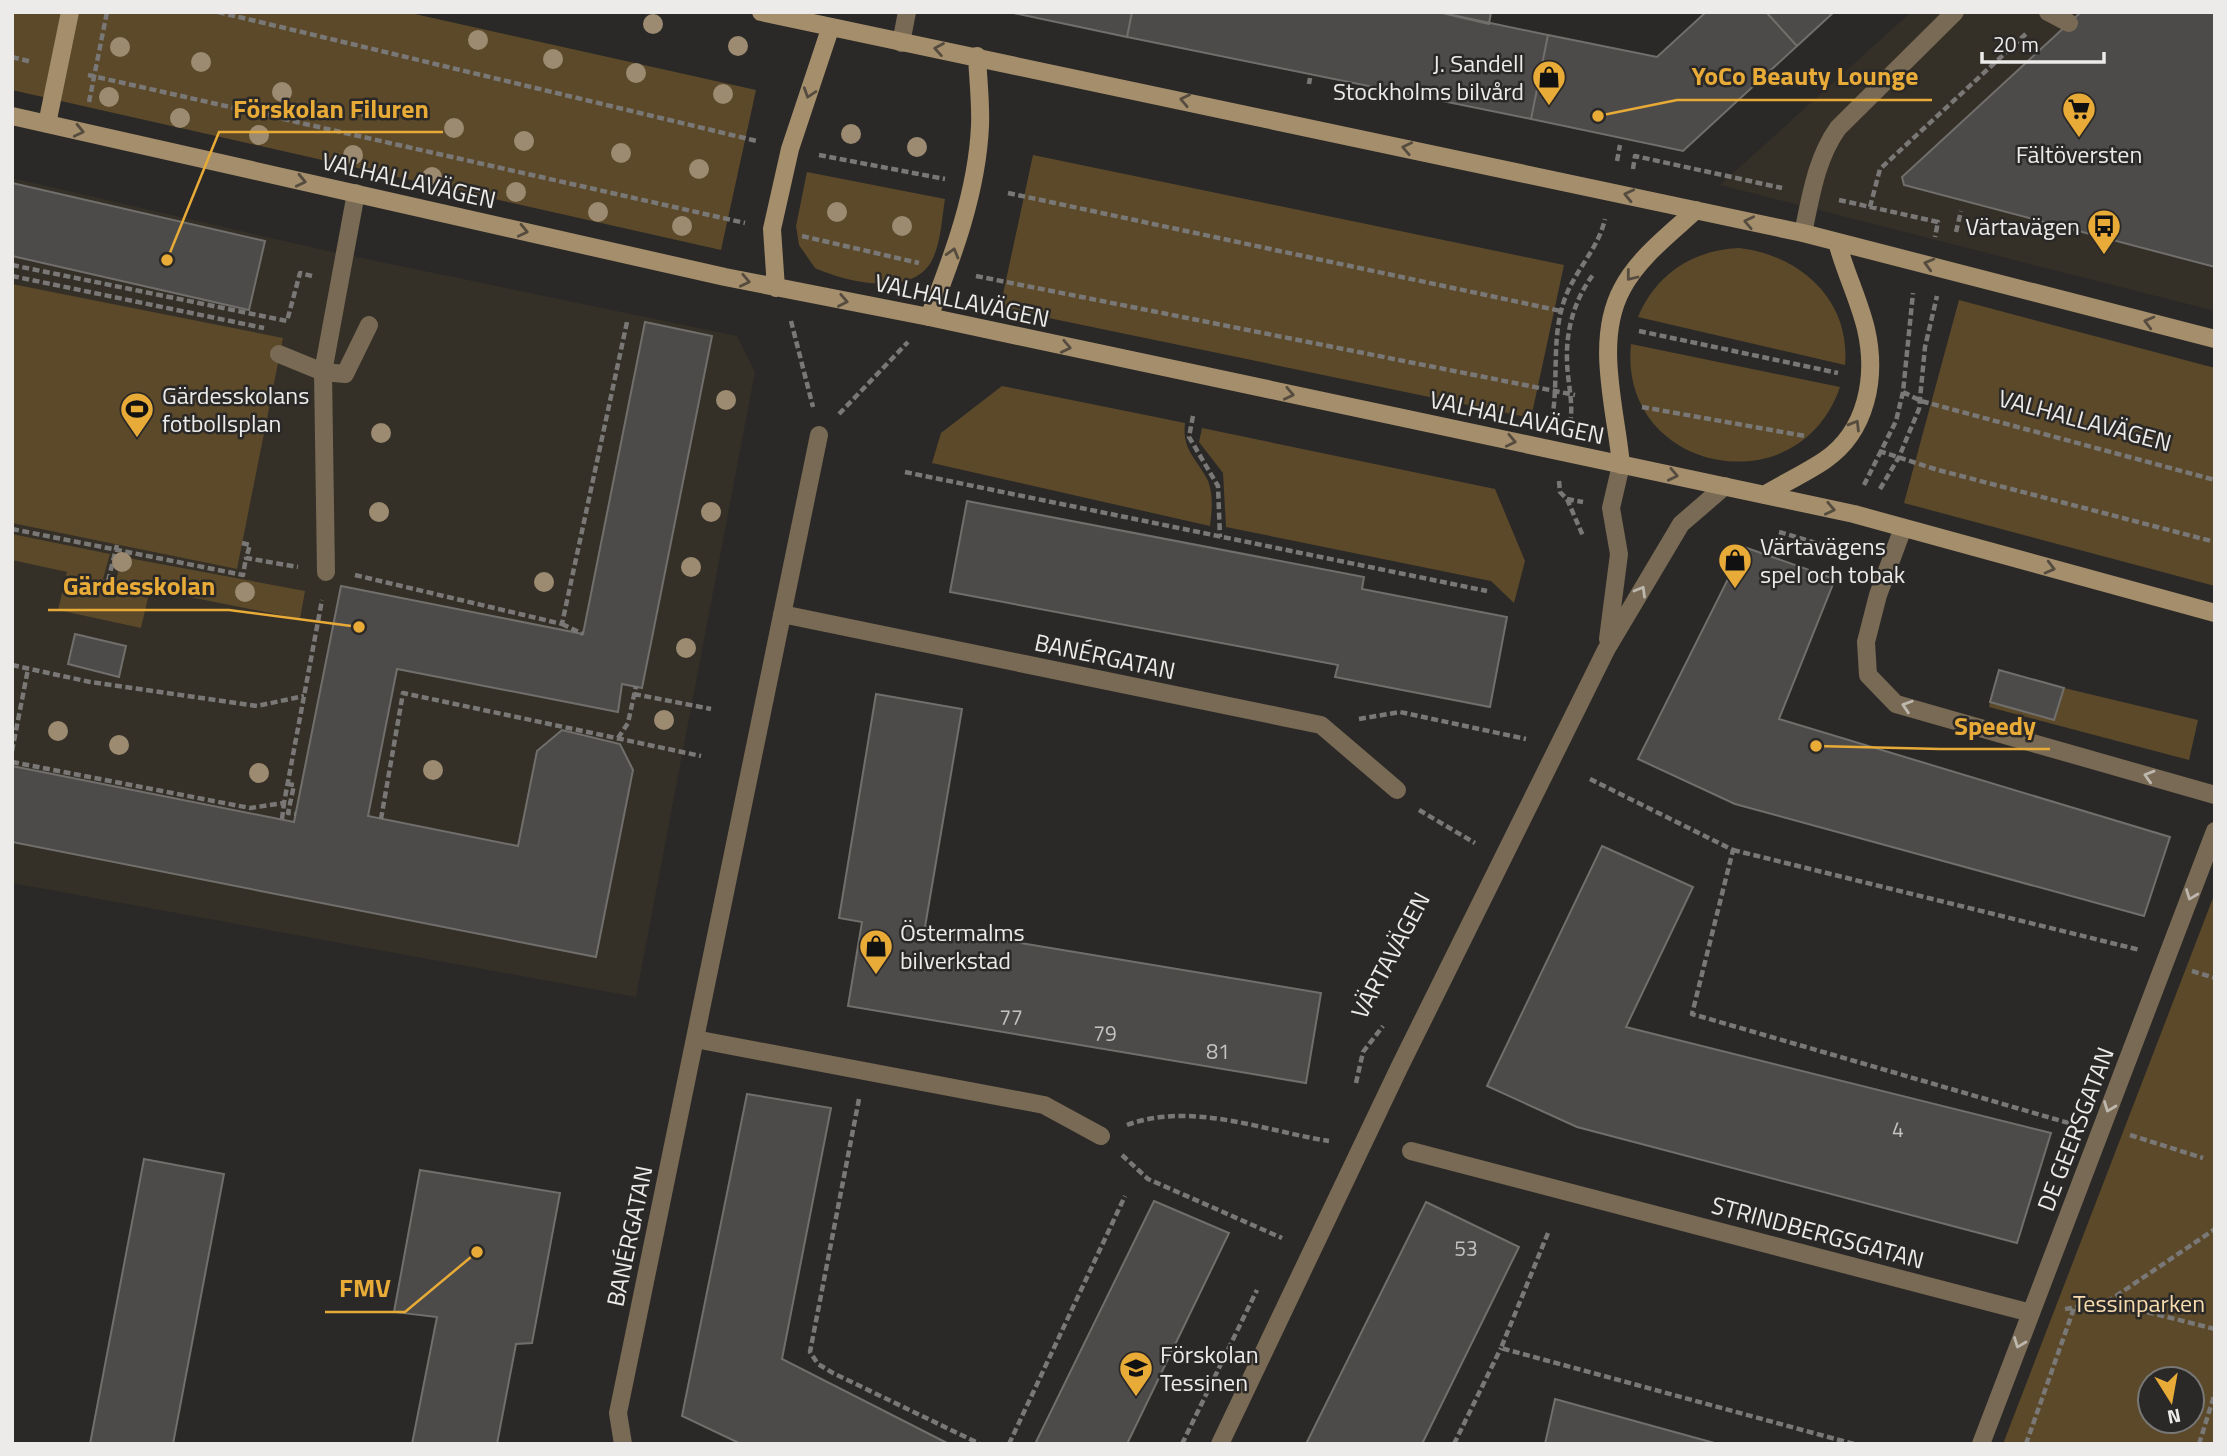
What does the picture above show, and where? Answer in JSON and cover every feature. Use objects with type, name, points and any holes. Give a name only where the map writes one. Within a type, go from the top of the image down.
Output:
[{"type":"main road","points":[[47,124],[70,12]]},
{"type":"main road","points":[[761,12],[831,29],[977,56],[1803,233],[1930,263],[2215,339]]},
{"type":"main road","points":[[776,288],[772,229],[790,149],[831,29]]},
{"type":"main road","points":[[929,317],[948,270],[973,184],[980,125],[977,56]]},
{"type":"main road","name":"VALHALLAVÄGEN","points":[[12,116],[776,288],[929,317],[1725,486],[1903,528],[2215,612]]},
{"type":"main road","points":[[1620,465],[1612,402],[1609,324],[1622,288],[1652,250],[1696,210]]},
{"type":"main road","points":[[1764,495],[1826,460],[1843,444],[1867,403],[1870,382],[1866,330],[1837,242]]},
{"type":"street","points":[[901,43],[907,12]]},
{"type":"street","points":[[1803,233],[1817,171],[1826,146],[1838,128],[1955,12]]},
{"type":"street","points":[[2048,12],[2068,23]]},
{"type":"street","points":[[326,572],[323,372],[356,193]]},
{"type":"street","points":[[279,354],[323,372],[345,374],[369,325]]},
{"type":"street","name":"BANÉRGATAN","points":[[623,1444],[618,1413],[819,435]]},
{"type":"street","points":[[1606,650],[1619,554],[1611,508],[1620,465]]},
{"type":"street","points":[[1220,1444],[1399,1068],[1606,650],[1681,524],[1725,486]]},
{"type":"street","points":[[1903,528],[1878,595],[1866,642],[1868,675],[1896,704],[2215,795]]},
{"type":"street","name":"BANÉRGATAN","points":[[782,614],[1321,725],[1397,790]]},
{"type":"street","name":"DE GEERSGATAN","points":[[1981,1444],[2215,831]]},
{"type":"street","points":[[695,1039],[1044,1105],[1101,1136]]},
{"type":"street","name":"STRINDBERGSGATAN","points":[[1411,1151],[2031,1313]]},
{"type":"path","points":[[83,132],[107,12]]},
{"type":"path","points":[[218,12],[757,141]]},
{"type":"path","points":[[1870,207],[1880,169],[2048,12]]},
{"type":"path","points":[[1309,85],[1310,78]]},
{"type":"path","points":[[1617,162],[1620,145]]},
{"type":"path","points":[[815,155],[949,180]]},
{"type":"path","points":[[1634,164],[1635,156]]},
{"type":"path","points":[[1008,193],[1561,311]]},
{"type":"path","points":[[1956,232],[1961,211]]},
{"type":"path","points":[[1549,429],[1561,311],[1571,284],[1597,246],[1607,212]]},
{"type":"path","points":[[1937,229],[1938,222]]},
{"type":"path","points":[[12,265],[287,321],[300,273],[317,277]]},
{"type":"path","points":[[12,276],[273,330]]},
{"type":"path","points":[[776,288],[796,334],[819,435]]},
{"type":"path","points":[[1879,492],[1899,457],[1921,401],[1925,347],[1937,295]]},
{"type":"path","points":[[106,302],[107,296]]},
{"type":"path","points":[[1568,435],[1573,395],[1566,356],[1572,314]]},
{"type":"path","points":[[819,435],[929,317]]},
{"type":"path","points":[[562,624],[627,322]]},
{"type":"path","points":[[1638,331],[1838,373]]},
{"type":"path","name":"VALHALLAVÄGEN","points":[[1903,392],[1921,401],[2215,480]]},
{"type":"path","points":[[1573,395],[1843,444],[2215,542]]},
{"type":"path","points":[[1193,416],[1189,437],[1218,486],[1220,537]]},
{"type":"path","points":[[905,472],[1487,591]]},
{"type":"path","points":[[1559,484],[1586,541]]},
{"type":"path","points":[[12,529],[243,575],[250,545],[242,543]]},
{"type":"path","points":[[1777,531],[1844,551]]},
{"type":"path","points":[[107,581],[117,545]]},
{"type":"path","points":[[247,558],[355,575],[562,624],[583,634]]},
{"type":"path","points":[[282,819],[326,572]]},
{"type":"path","points":[[12,665],[90,682],[257,706],[304,696]]},
{"type":"path","points":[[12,751],[28,669]]},
{"type":"path","points":[[618,738],[628,723],[636,686]]},
{"type":"path","points":[[381,819],[404,694],[701,756]]},
{"type":"path","points":[[634,694],[710,709]]},
{"type":"path","points":[[1321,725],[1400,712],[1526,739]]},
{"type":"path","points":[[1520,751],[1532,727]]},
{"type":"path","points":[[12,762],[250,808],[284,803]]},
{"type":"path","points":[[1590,779],[1733,850],[2143,950]]},
{"type":"path","points":[[287,784],[294,785],[288,813],[296,814]]},
{"type":"path","points":[[1397,790],[1412,806],[1475,843]]},
{"type":"path","points":[[1469,855],[1481,831]]},
{"type":"path","points":[[1733,850],[1692,1014],[2077,1126]]},
{"type":"path","name":"VÄRTAVÄGEN","points":[[1354,1093],[1363,1052],[1384,1025]]},
{"type":"path","points":[[860,1094],[810,1352],[818,1364],[833,1373],[980,1444]]},
{"type":"path","points":[[1282,1238],[1147,1179],[1101,1136],[1141,1120],[1182,1114],[1329,1141]]},
{"type":"path","points":[[2102,1125],[2203,1158]]},
{"type":"path","points":[[1323,1153],[1335,1129]]},
{"type":"path","points":[[1009,1444],[1125,1196]]},
{"type":"path","points":[[1276,1250],[1288,1226]]},
{"type":"path","points":[[2107,1303],[2215,1229]]},
{"type":"path","points":[[1454,1444],[1501,1348],[1548,1233]]},
{"type":"path","points":[[1181,1444],[1258,1286]]},
{"type":"path","points":[[2031,1313],[2107,1303],[2215,1329]]},
{"type":"path","points":[[2026,1444],[2074,1308]]},
{"type":"path","points":[[1501,1348],[1854,1444]]},
{"type":"path","points":[[2199,1444],[2215,1393]]},
{"type":"shaded area","points":[[1911,12],[2215,12],[2215,311],[1720,185]]},
{"type":"shaded area","points":[[12,178],[323,250],[737,336],[755,372],[636,997],[12,883]]},
{"type":"green space","points":[[12,12],[406,12],[756,90],[721,250],[12,90]]},
{"type":"green space","points":[[1033,155],[1564,265],[1531,418],[1000,308]]},
{"type":"green space","points":[[807,172],[945,199],[938,244],[924,271],[911,279],[879,284],[844,278],[815,268],[799,245],[796,226]]},
{"type":"green space","points":[[1739,248],[1782,260],[1817,285],[1840,320],[1845,342],[1845,365],[1638,317],[1655,288],[1678,267],[1706,254]]},
{"type":"green space","name":"Gärdesskolans fotbollsplan","points":[[12,284],[283,338],[237,569],[12,523]]},
{"type":"green space","points":[[1959,300],[2215,368],[2215,586],[1904,503]]},
{"type":"green space","points":[[1631,344],[1840,387],[1818,425],[1788,450],[1752,461],[1715,459],[1680,446],[1652,422],[1635,388]]},
{"type":"green space","points":[[1002,386],[1185,423],[1187,446],[1210,488],[1210,526],[932,463],[941,433]]},
{"type":"green space","points":[[1202,428],[1495,489],[1525,561],[1514,603],[1491,581],[1226,527],[1223,473],[1199,442]]},
{"type":"green space","points":[[12,534],[110,554],[103,579],[115,582],[123,557],[305,591],[300,619],[150,589],[141,628],[58,610],[67,572],[12,560]]},
{"type":"green space","points":[[2064,688],[2198,720],[2189,760],[1989,707],[1990,702],[2054,720]]},
{"type":"green space","name":"Tessinparken","points":[[2213,898],[2215,1444],[2003,1444]]},
{"type":"building","points":[[1009,12],[1132,12],[1127,37]]},
{"type":"building","points":[[1132,12],[1438,12],[1548,35],[1531,119],[1127,37]]},
{"type":"building","points":[[1438,12],[1491,12],[1489,24]]},
{"type":"building","points":[[1706,12],[1766,12],[1797,46],[1683,151],[1531,119],[1548,35],[1657,57]]},
{"type":"building","points":[[1766,12],[1834,12],[1797,46]]},
{"type":"building","name":"Fältöversten","points":[[2081,12],[2215,12],[2215,267],[1904,185],[1902,177]]},
{"type":"building","points":[[12,183],[265,241],[249,310],[12,256]]},
{"type":"building","points":[[645,322],[712,336],[642,688],[622,684],[618,712],[397,669],[368,816],[518,846],[537,751],[562,730],[620,744],[633,770],[596,957],[12,842],[12,766],[294,822],[341,586],[583,634]]},
{"type":"building","points":[[967,501],[1364,577],[1362,589],[1507,617],[1490,707],[1335,677],[1338,665],[950,592]]},
{"type":"building","points":[[1744,547],[1835,579],[1779,719],[2170,837],[2144,916],[1735,804],[1638,759]]},
{"type":"building","points":[[75,634],[126,646],[119,677],[68,664]]},
{"type":"building","points":[[1999,670],[2064,688],[2054,720],[1990,702]]},
{"type":"building","points":[[876,694],[962,709],[925,927],[1321,993],[1306,1083],[848,1006],[862,922],[839,918]]},
{"type":"building","points":[[1602,846],[1693,887],[1626,1027],[2051,1133],[2017,1243],[1577,1127],[1487,1086]]},
{"type":"building","points":[[747,1094],[831,1108],[782,1359],[949,1444],[741,1444],[682,1416]]},
{"type":"building","points":[[144,1159],[224,1174],[173,1444],[90,1444]]},
{"type":"building","points":[[420,1170],[560,1193],[532,1343],[516,1344],[497,1444],[412,1444],[437,1317],[394,1312]]},
{"type":"building","points":[[1154,1201],[1229,1233],[1127,1444],[1035,1444]]},
{"type":"building","points":[[1426,1202],[1519,1247],[1422,1444],[1306,1444]]},
{"type":"building","points":[[1555,1399],[1718,1444],[1545,1444]]},
{"type":"place","name":"J. Sandell Stockholms bilvård","points":[[1549,107]]},
{"type":"place","name":"YoCo Beauty Lounge","points":[[1598,116]]},
{"type":"place","name":"Fältöversten","points":[[2079,139]]},
{"type":"place","name":"Värtavägen","points":[[2104,256]]},
{"type":"place","name":"Förskolan Filuren","points":[[167,260]]},
{"type":"place","name":"Gärdesskolans fotbollsplan","points":[[137,439]]},
{"type":"place","name":"Värtavägens spel och tobak","points":[[1735,590]]},
{"type":"place","name":"Gärdesskolan","points":[[359,627]]},
{"type":"place","name":"Speedy","points":[[1816,746]]},
{"type":"place","name":"Östermalms bilverkstad","points":[[876,976]]},
{"type":"place","name":"FMV","points":[[477,1252]]},
{"type":"place","name":"Förskolan Tessinen","points":[[1136,1398]]}]
